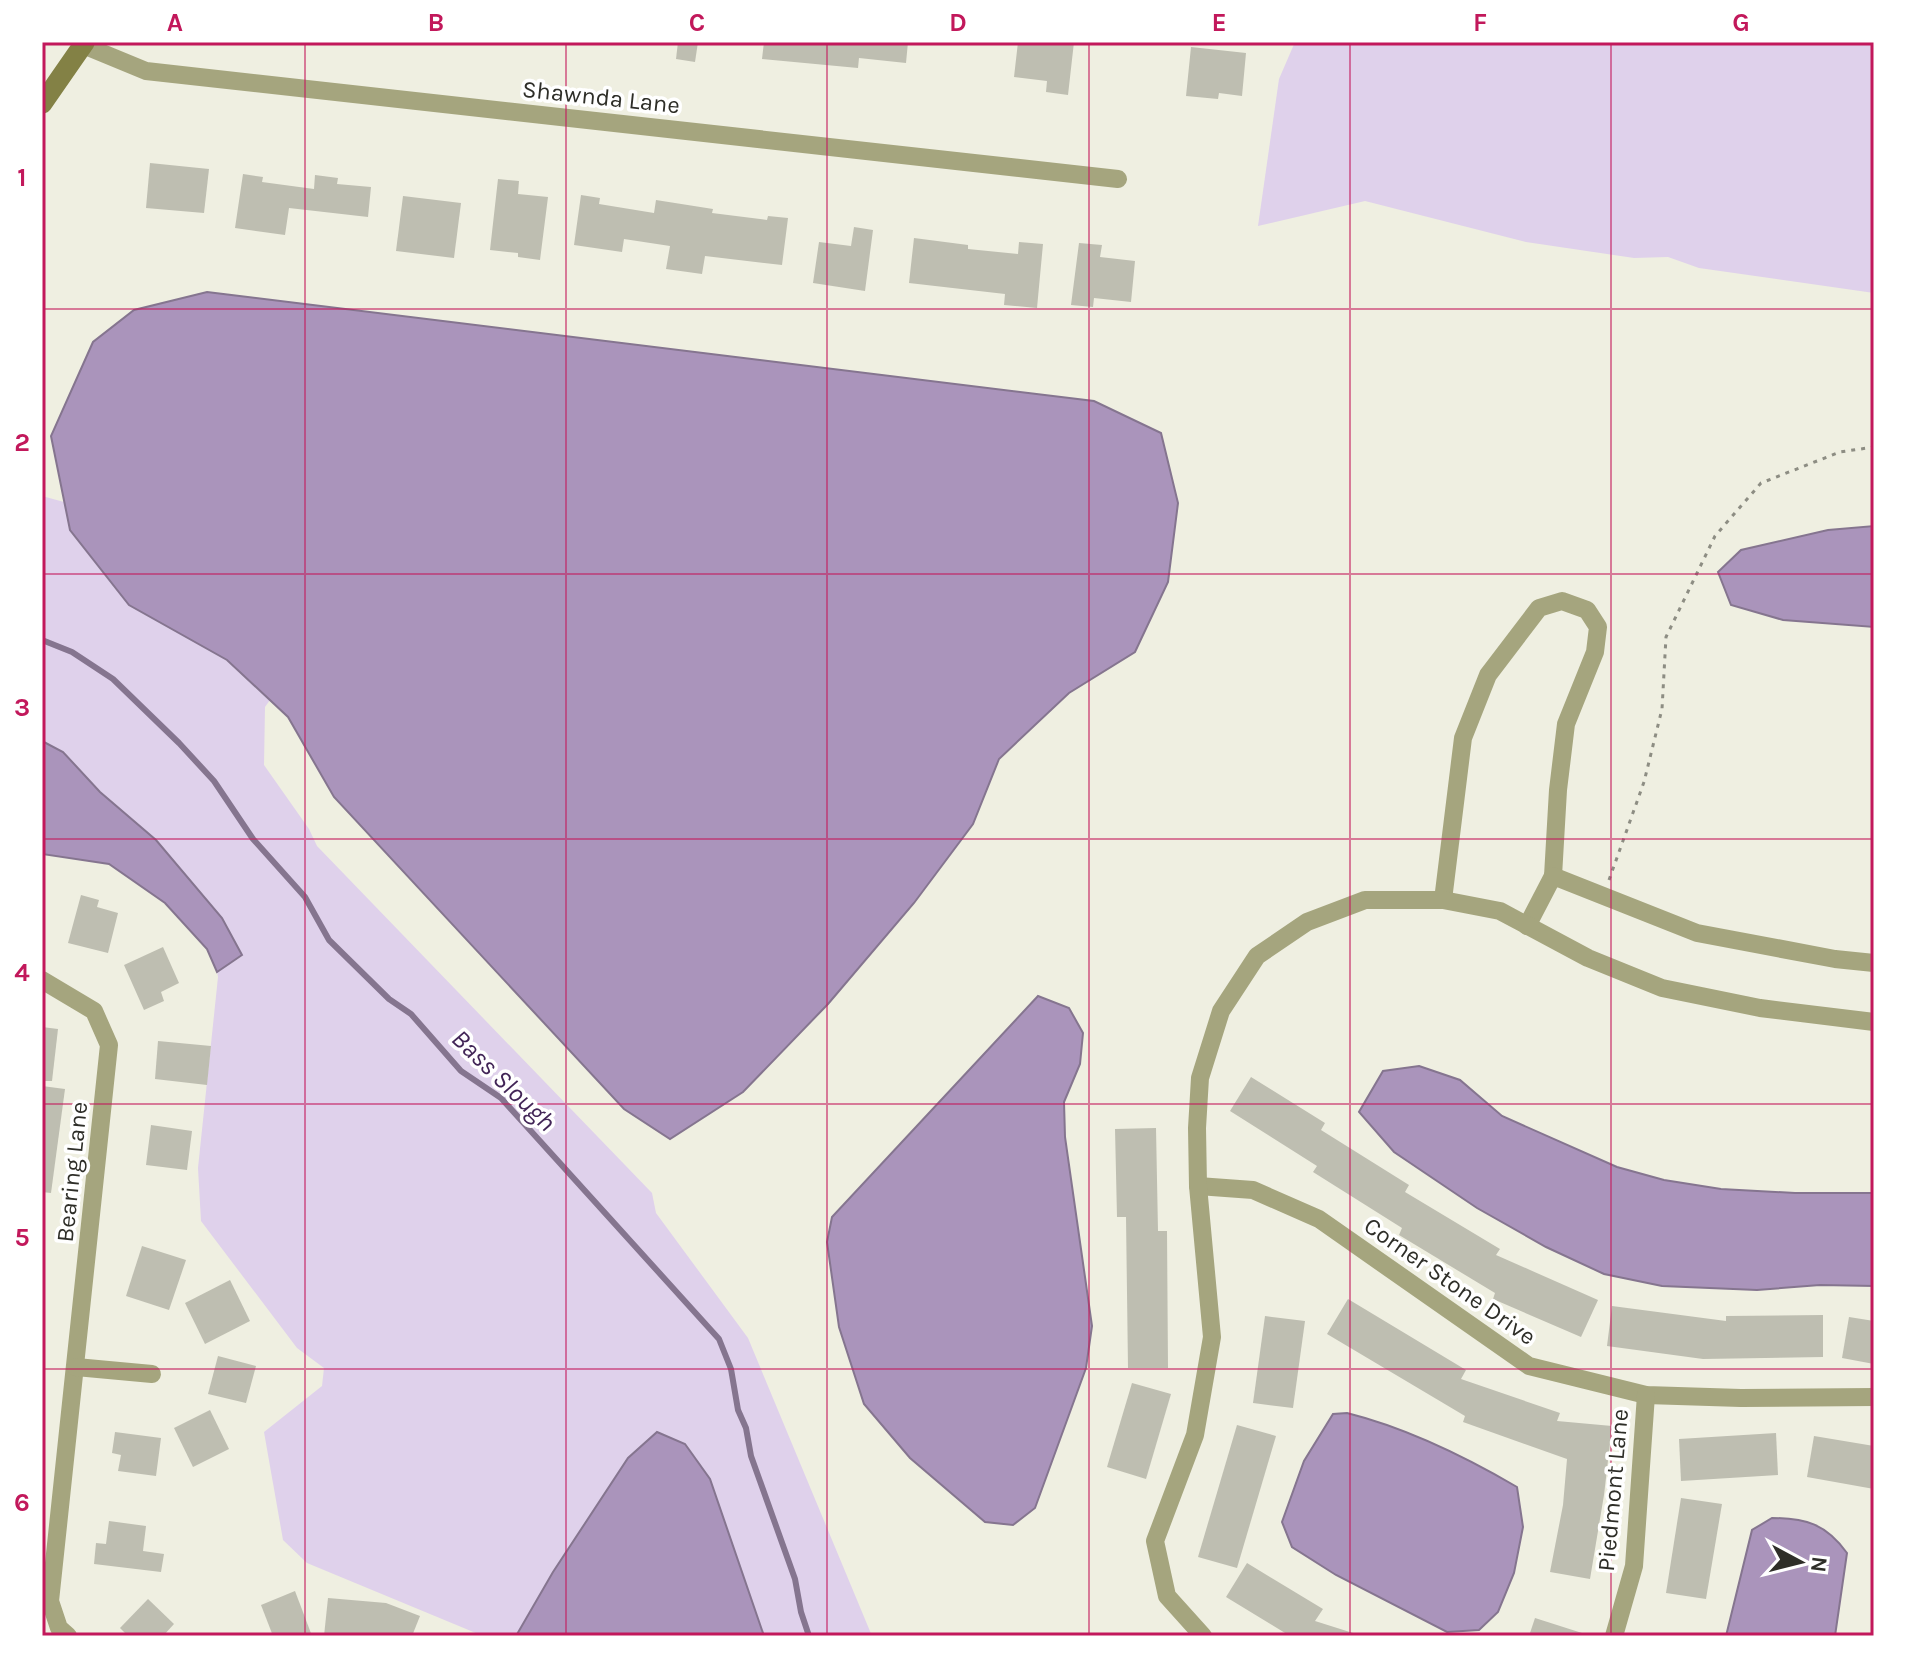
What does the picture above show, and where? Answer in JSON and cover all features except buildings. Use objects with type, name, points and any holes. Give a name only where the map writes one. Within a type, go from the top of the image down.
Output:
[{"type":"main road","points":[[42,104],[84,44]]},
{"type":"street","name":"Shawnda Lane","points":[[84,44],[146,71],[1118,179]]},
{"type":"street","points":[[1443,900],[1463,738],[1488,675],[1539,608],[1562,601],[1587,610],[1598,627],[1595,652],[1566,724],[1553,876],[1527,926]]},
{"type":"street","points":[[1553,876],[1697,933],[1835,959],[1874,963]]},
{"type":"street","points":[[1203,1636],[1167,1596],[1155,1541],[1195,1435],[1212,1337],[1198,1186],[1200,1078],[1221,1011],[1257,956],[1307,922],[1365,900],[1443,900],[1500,911],[1588,958],[1662,988],[1760,1008],[1874,1022]]},
{"type":"street","name":"Bearing Lane","points":[[42,980],[94,1011],[109,1045],[50,1601],[59,1628],[68,1636]]},
{"type":"street","name":"Corner Stone Drive","points":[[1198,1186],[1253,1190],[1319,1219],[1529,1366],[1646,1395],[1874,1397]]},
{"type":"street","points":[[76,1367],[152,1374]]},
{"type":"street","name":"Piedmont Lane","points":[[1614,1636],[1634,1566],[1646,1395]]},
{"type":"path","points":[[1603,895],[1644,782],[1662,709],[1666,637],[1715,536],[1761,483],[1840,452],[1874,447]]},
{"type":"shaded area","points":[[1295,42],[1874,42],[1874,293],[1699,268],[1668,257],[1634,258],[1526,242],[1365,201],[1258,226],[1279,79]]},
{"type":"shaded area","points":[[207,292],[1094,401],[1161,433],[1178,503],[1168,582],[1135,652],[1069,693],[999,759],[973,824],[914,903],[828,1004],[743,1092],[670,1139],[624,1109],[334,797],[288,717],[227,660],[129,605],[70,530],[51,436],[93,342],[134,310]]},
{"type":"shaded area","points":[[42,496],[64,502],[70,531],[129,605],[227,660],[270,700],[265,707],[264,765],[309,829],[317,846],[652,1193],[656,1213],[748,1338],[872,1636],[764,1636],[710,1479],[657,1432],[628,1458],[553,1572],[516,1636],[483,1636],[307,1563],[283,1540],[264,1432],[322,1386],[324,1368],[297,1348],[201,1221],[198,1168],[217,972],[242,956],[63,752],[42,741]]},
{"type":"shaded area","points":[[1874,526],[1874,627],[1783,620],[1731,605],[1718,572],[1741,550],[1828,530]]},
{"type":"shaded area","points":[[42,741],[63,752],[100,792],[156,840],[222,918],[242,955],[217,972],[207,949],[165,903],[109,864],[42,854]]},
{"type":"shaded area","points":[[1038,996],[1069,1008],[1083,1033],[1080,1064],[1064,1102],[1065,1137],[1092,1326],[1086,1368],[1035,1508],[1013,1525],[985,1522],[910,1458],[864,1404],[839,1327],[827,1242],[832,1217]]},
{"type":"shaded area","points":[[1419,1066],[1460,1080],[1502,1116],[1617,1167],[1664,1180],[1721,1189],[1874,1193],[1874,1286],[1820,1285],[1757,1290],[1662,1286],[1604,1274],[1546,1247],[1477,1208],[1394,1152],[1359,1112],[1383,1071]]},
{"type":"shaded area","points":[[1347,1413],[1435,1444],[1517,1487],[1523,1527],[1514,1573],[1498,1612],[1479,1630],[1447,1632],[1336,1575],[1292,1547],[1282,1522],[1304,1461],[1333,1414]]},
{"type":"shaded area","points":[[657,1432],[685,1444],[710,1479],[764,1636],[516,1636],[553,1572],[628,1458]]},
{"type":"shaded area","points":[[1772,1518],[1805,1521],[1823,1529],[1847,1553],[1835,1636],[1726,1636],[1752,1530]]},
{"type":"waterway","name":"Bass Slough","points":[[42,640],[72,652],[113,679],[179,743],[214,781],[253,839],[305,897],[329,940],[389,999],[411,1014],[461,1071],[501,1098],[719,1339],[731,1369],[751,1456],[795,1579],[809,1636]]}]
